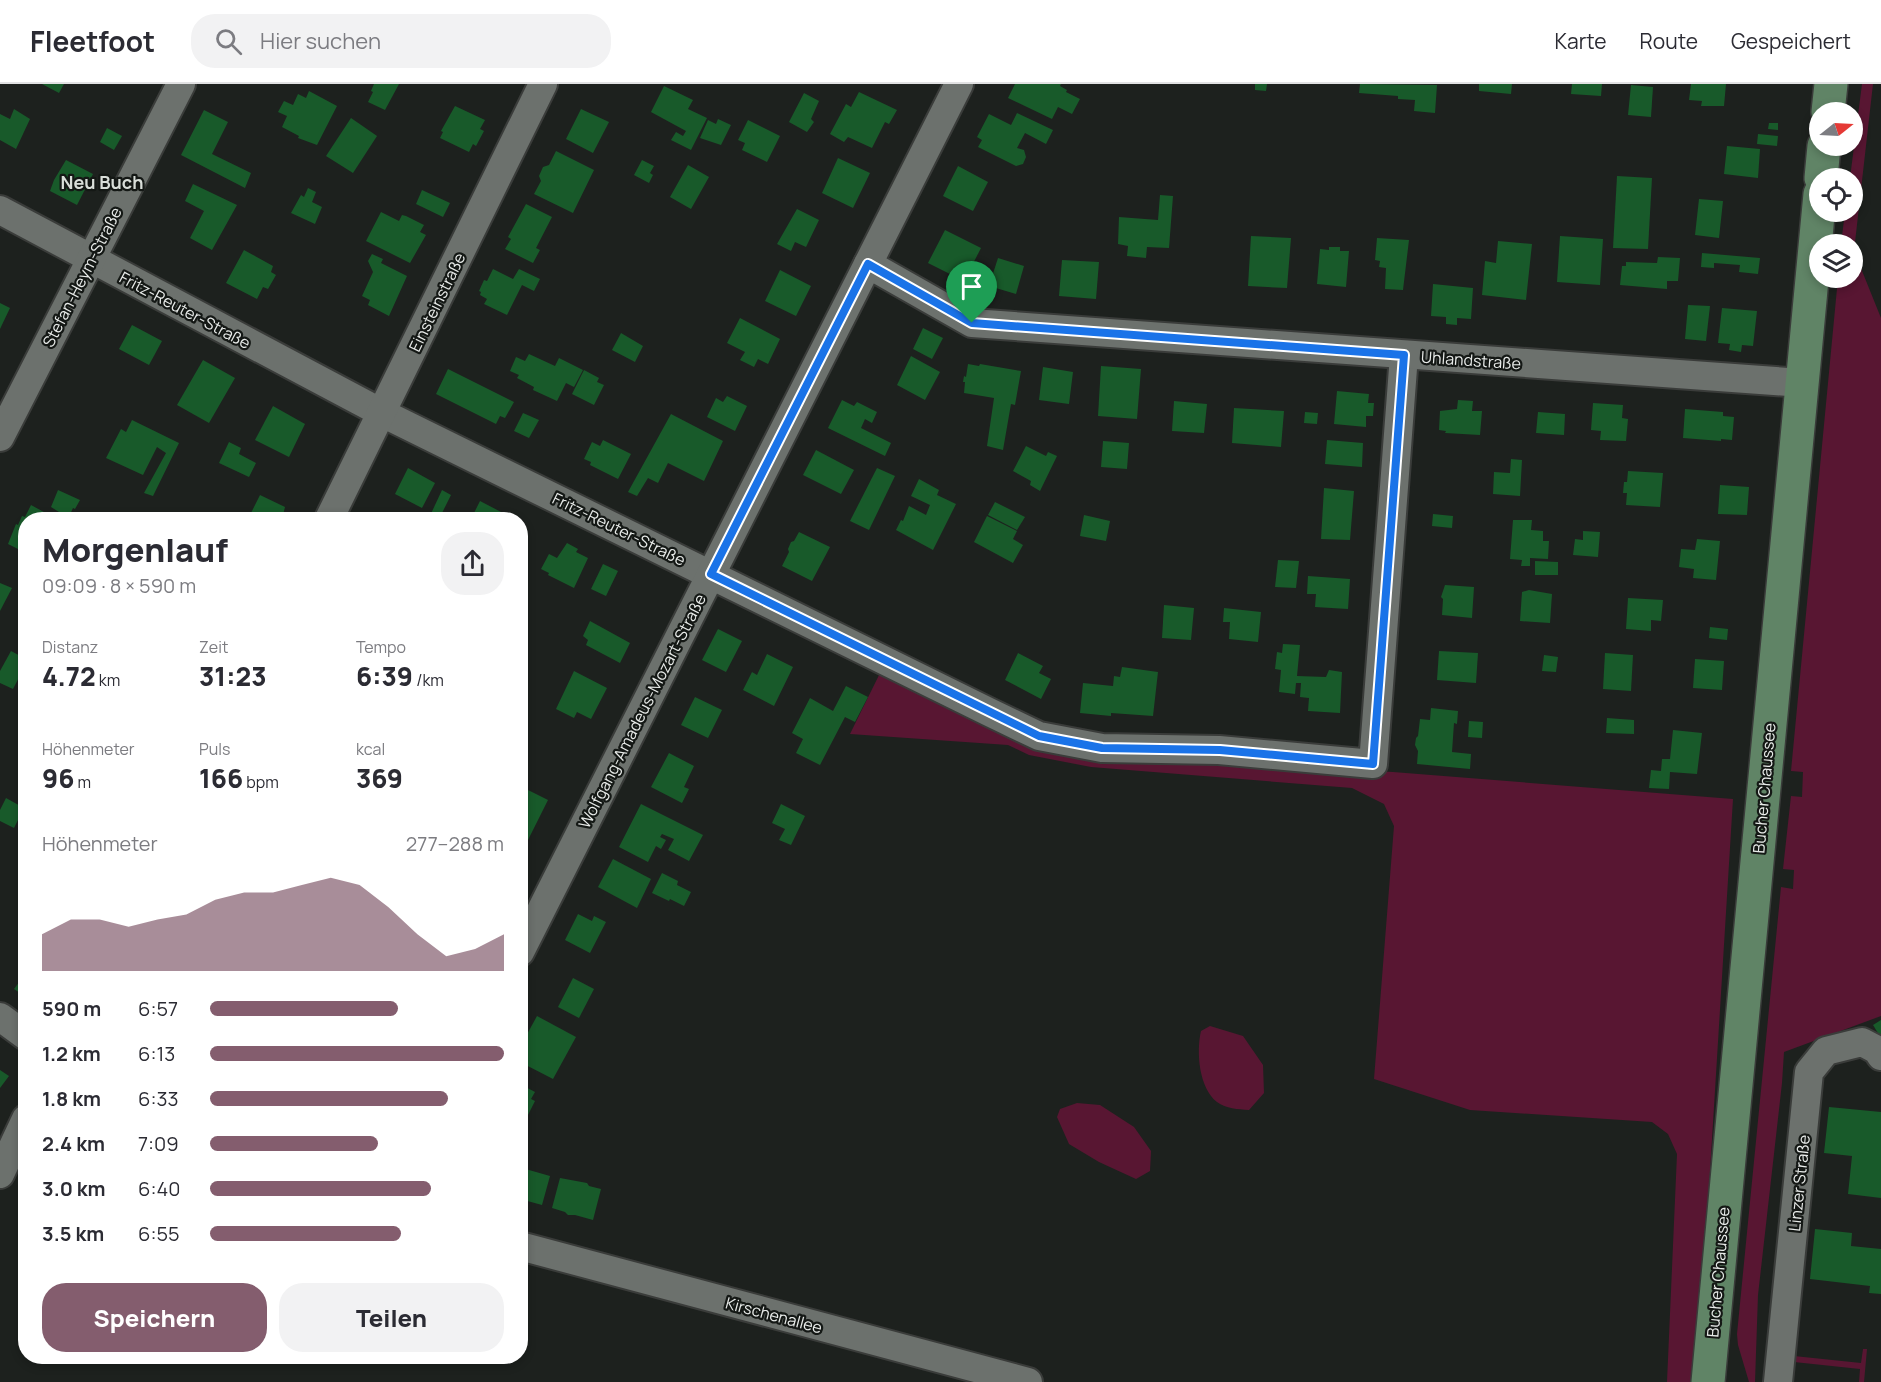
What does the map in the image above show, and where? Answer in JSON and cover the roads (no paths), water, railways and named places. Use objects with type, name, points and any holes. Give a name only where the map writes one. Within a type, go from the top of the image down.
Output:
[{"type":"main road","points":[[1829,102],[1831,84]]},
{"type":"main road","name":"Bucher Chaussee","points":[[1708,1382],[1817,222]]},
{"type":"street","name":"Stefan-Heym-Straße","points":[[0,437],[181,84]]},
{"type":"street","name":"Einsteinstraße","points":[[332,512],[543,84]]},
{"type":"street","name":"Wolfgang-Amadeus-Mozart-Straße","points":[[528,936],[959,84]]},
{"type":"street","name":"Fritz-Reuter-Straße","points":[[0,210],[382,413],[1039,736],[1102,748],[1220,750],[1373,764],[1404,355]]},
{"type":"street","name":"Uhlandstraße","points":[[868,264],[972,323],[1802,383]]},
{"type":"street","points":[[0,1017],[18,1030]]},
{"type":"street","name":"Linzer Straße","points":[[1778,1382],[1809,1072],[1826,1051],[1862,1042],[1877,1050],[1881,1056]]},
{"type":"street","points":[[0,1174],[18,1136]]},
{"type":"street","name":"Kirschenallee","points":[[528,1248],[1028,1382]]},
{"type":"district","name":"Neu Buch","points":[[102,182]]}]
